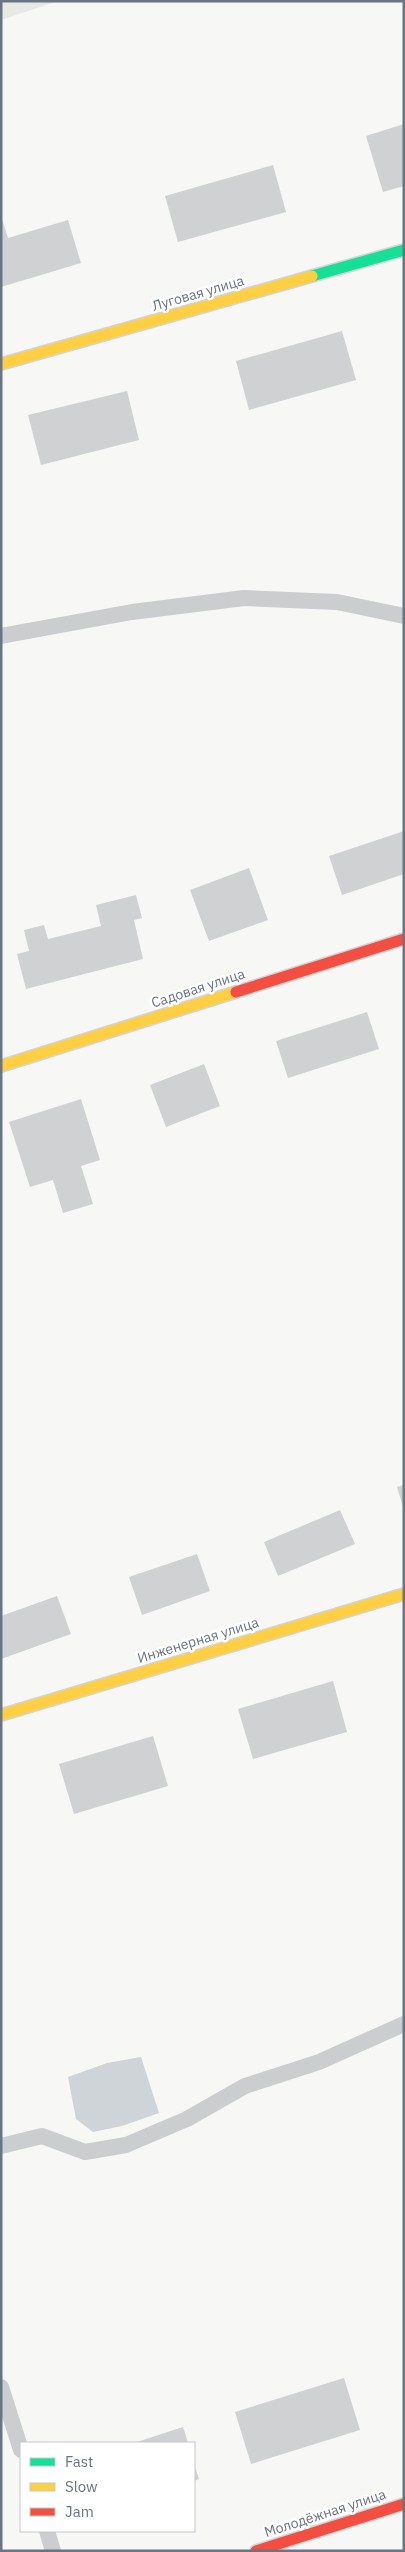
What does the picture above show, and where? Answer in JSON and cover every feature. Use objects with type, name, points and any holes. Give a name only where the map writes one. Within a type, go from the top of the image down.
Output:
[{"type":"street","name":"Луговая улица","points":[[1,364],[404,250]]},
{"type":"street","name":"Садовая улица","points":[[1,1066],[404,939]]},
{"type":"street","name":"Инженерная улица","points":[[1,1715],[404,1594]]},
{"type":"street","name":"Молодёжная улица","points":[[256,2551],[404,2504]]},
{"type":"lane","points":[[1,636],[132,612],[244,598],[337,602],[404,616]]},
{"type":"lane","points":[[1,2146],[42,2136],[85,2152],[126,2145],[187,2119],[245,2086],[318,2062],[404,2024]]},
{"type":"lane","points":[[1,2387],[20,2447]]},
{"type":"lane","points":[[47,2532],[53,2551]]},
{"type":"shaded area","points":[[1,1],[58,1],[1,20]]},
{"type":"shaded area","points":[[141,2057],[159,2113],[122,2126],[93,2132],[76,2119],[68,2077],[107,2063]]},
{"type":"building","points":[[404,124],[404,186],[383,192],[366,136]]},
{"type":"building","points":[[273,165],[286,212],[178,242],[165,196]]},
{"type":"building","points":[[1,216],[8,238],[68,220],[81,263],[1,287]]},
{"type":"building","points":[[342,331],[356,380],[249,410],[236,361]]},
{"type":"building","points":[[127,391],[139,440],[41,465],[28,415]]},
{"type":"building","points":[[404,831],[404,874],[342,895],[329,856]]},
{"type":"building","points":[[249,868],[268,920],[209,941],[190,890]]},
{"type":"building","points":[[136,895],[142,918],[134,920],[143,959],[26,989],[17,954],[29,951],[24,930],[44,925],[48,939],[101,926],[96,905]]},
{"type":"building","points":[[367,1012],[379,1049],[288,1078],[276,1041]]},
{"type":"building","points":[[204,1064],[220,1106],[166,1127],[150,1085]]},
{"type":"building","points":[[81,1099],[100,1160],[81,1166],[93,1204],[63,1213],[53,1180],[30,1187],[9,1122]]},
{"type":"building","points":[[404,1485],[404,1507],[403,1507],[397,1487]]},
{"type":"building","points":[[340,1510],[355,1544],[278,1576],[264,1542]]},
{"type":"building","points":[[197,1554],[210,1591],[142,1615],[129,1577]]},
{"type":"building","points":[[57,1596],[71,1634],[1,1659],[1,1616]]},
{"type":"building","points":[[333,1681],[347,1732],[253,1759],[238,1709]]},
{"type":"building","points":[[153,1736],[168,1786],[74,1814],[59,1764]]},
{"type":"building","points":[[344,2378],[360,2430],[251,2464],[235,2412]]},
{"type":"building","points":[[183,2427],[188,2442],[137,2442]]},
{"type":"building","points":[[195,2467],[199,2479],[195,2481]]},
{"type":"traffic: fast","points":[[312,276],[404,250]]},
{"type":"traffic: slow","points":[[1,364],[312,276]]},
{"type":"traffic: slow","points":[[1,1066],[236,992]]},
{"type":"traffic: slow","points":[[1,1715],[404,1594]]},
{"type":"traffic: jam","points":[[236,992],[404,939]]},
{"type":"traffic: jam","points":[[256,2551],[404,2504]]}]
